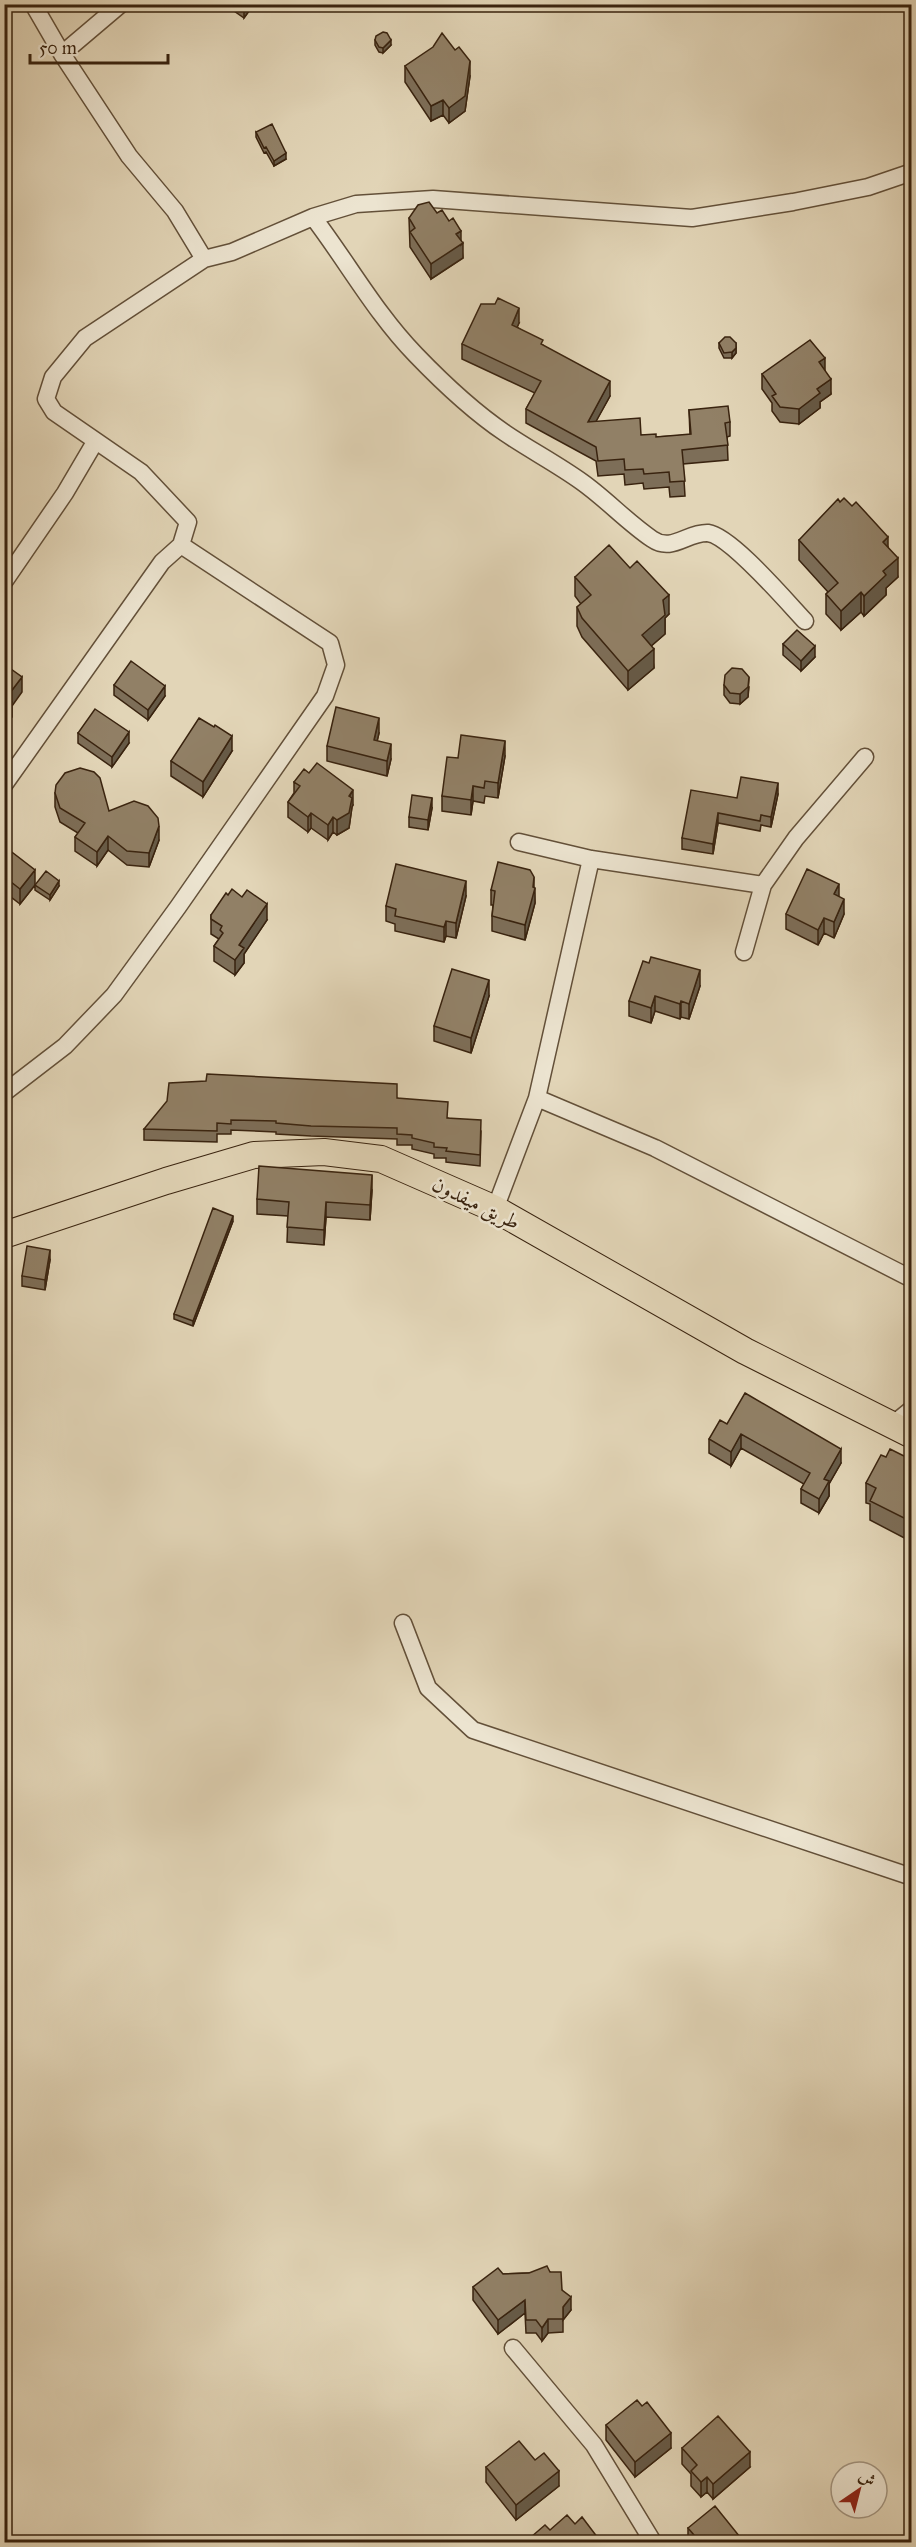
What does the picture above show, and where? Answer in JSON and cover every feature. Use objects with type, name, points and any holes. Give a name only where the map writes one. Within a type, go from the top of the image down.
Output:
[{"type":"main road","name":"طريق ميفدون","points":[[4,1235],[166,1181],[243,1159],[290,1152],[324,1152],[381,1159],[495,1209],[745,1351],[901,1430]]},
{"type":"street","points":[[33,4],[62,54],[129,156],[175,211],[204,260]]},
{"type":"street","points":[[62,54],[121,4]]},
{"type":"street","points":[[4,785],[162,562],[181,545],[188,522],[174,504],[141,472],[54,412],[46,399],[53,377],[68,355],[85,338],[204,260],[232,252],[313,217],[356,204],[434,199],[692,218],[868,187],[912,172]]},
{"type":"street","points":[[313,217],[351,267],[384,318],[417,356],[503,432],[583,482],[654,540],[669,545],[695,535],[708,533],[719,537],[741,555],[804,621]]},
{"type":"street","points":[[4,582],[64,493],[95,442]]},
{"type":"street","points":[[4,1093],[65,1046],[114,995],[325,696],[336,665],[330,643],[181,545]]},
{"type":"street","points":[[744,952],[763,885],[796,838],[865,757]]},
{"type":"street","points":[[519,842],[591,859],[763,885]]},
{"type":"street","points":[[495,1209],[537,1098],[591,859]]},
{"type":"street","points":[[537,1098],[655,1148],[912,1279]]},
{"type":"street","points":[[901,1430],[912,1409]]},
{"type":"street","points":[[403,1623],[428,1688],[473,1730],[912,1877]]},
{"type":"street","points":[[513,2348],[594,2445],[653,2542]]},
{"type":"building","points":[[383,32],[387,33],[391,40],[383,48],[379,47],[375,40],[376,36]]},
{"type":"building","points":[[442,33],[455,50],[459,47],[470,61],[465,96],[449,108],[443,100],[431,106],[405,66],[433,47]]},
{"type":"building","points":[[272,124],[286,153],[274,161],[256,132]]},
{"type":"building","points":[[429,202],[437,213],[442,210],[449,221],[453,218],[461,231],[456,234],[463,243],[431,264],[410,232],[415,228],[409,218],[418,205]]},
{"type":"building","points":[[498,298],[519,308],[512,325],[543,340],[541,344],[610,381],[588,422],[640,418],[641,435],[656,434],[656,437],[691,434],[689,410],[728,406],[730,422],[725,423],[728,445],[682,450],[685,481],[670,482],[669,472],[644,474],[643,469],[625,470],[624,459],[598,461],[596,447],[526,409],[541,381],[462,344],[481,304],[495,304]]},
{"type":"building","points":[[725,337],[730,337],[736,343],[736,348],[732,352],[724,353],[719,343]]},
{"type":"building","points":[[810,340],[825,358],[819,362],[831,379],[817,389],[820,393],[799,409],[780,407],[772,396],[776,394],[762,374]]},
{"type":"building","points":[[844,498],[852,506],[856,502],[888,537],[883,542],[898,558],[883,571],[886,575],[864,596],[861,592],[841,611],[826,594],[838,583],[799,540],[838,499],[840,502]]},
{"type":"building","points":[[609,545],[630,568],[637,561],[669,595],[663,600],[665,615],[642,635],[654,649],[628,671],[582,618],[577,607],[591,595],[575,577]]},
{"type":"building","points":[[797,630],[815,646],[801,661],[783,644]]},
{"type":"building","points":[[131,661],[165,686],[148,710],[114,685]]},
{"type":"building","points":[[4,664],[22,677],[6,698],[12,702],[4,712]]},
{"type":"building","points":[[732,668],[742,669],[749,677],[748,687],[740,694],[730,693],[724,685],[725,675]]},
{"type":"building","points":[[336,707],[379,718],[374,740],[391,744],[387,761],[327,746]]},
{"type":"building","points":[[95,709],[129,732],[112,757],[78,733]]},
{"type":"building","points":[[199,718],[232,736],[203,782],[171,761]]},
{"type":"building","points":[[461,735],[505,741],[498,783],[485,781],[484,788],[473,786],[471,800],[442,796],[447,757],[458,758]]},
{"type":"building","points":[[317,763],[353,790],[349,796],[352,798],[349,813],[337,820],[333,817],[328,825],[311,813],[308,817],[288,802],[300,786],[294,782],[304,769],[309,773]]},
{"type":"building","points":[[80,768],[94,772],[100,778],[109,811],[134,801],[148,806],[158,818],[159,826],[149,853],[127,851],[108,836],[97,852],[75,837],[85,823],[60,808],[55,793],[56,785],[65,773]]},
{"type":"building","points":[[741,777],[778,783],[771,817],[761,815],[760,821],[718,813],[713,844],[682,838],[691,790],[737,798]]},
{"type":"building","points":[[412,795],[432,798],[428,820],[409,817]]},
{"type":"building","points":[[4,846],[35,870],[20,889],[11,882],[4,890]]},
{"type":"building","points":[[498,862],[530,870],[534,877],[533,887],[535,888],[525,925],[492,916],[495,891],[491,890]]},
{"type":"building","points":[[396,864],[466,881],[456,923],[446,921],[444,927],[395,916],[396,909],[386,906]]},
{"type":"building","points":[[807,869],[839,884],[834,894],[844,899],[834,922],[824,918],[818,930],[786,914]]},
{"type":"building","points":[[46,871],[59,881],[50,895],[35,885]]},
{"type":"building","points":[[232,889],[242,897],[247,890],[267,904],[239,945],[244,948],[235,960],[214,946],[223,933],[220,930],[222,926],[211,919],[211,915],[226,893],[228,895]]},
{"type":"building","points":[[651,957],[700,970],[689,1004],[681,1001],[680,1004],[655,996],[651,1008],[629,1001],[643,961],[649,963]]},
{"type":"building","points":[[452,969],[489,980],[471,1038],[434,1026]]},
{"type":"building","points":[[207,1074],[397,1084],[397,1098],[448,1102],[447,1118],[481,1120],[480,1155],[446,1151],[447,1148],[434,1147],[434,1143],[412,1138],[412,1135],[397,1134],[397,1128],[311,1126],[276,1123],[276,1121],[231,1120],[231,1124],[217,1123],[217,1131],[144,1129],[167,1101],[169,1083],[206,1081]]},
{"type":"building","points":[[259,1166],[372,1175],[370,1205],[326,1202],[324,1230],[287,1227],[289,1202],[257,1199]]},
{"type":"building","points":[[213,1208],[233,1216],[193,1321],[174,1314]]},
{"type":"building","points":[[27,1246],[50,1250],[45,1280],[22,1276]]},
{"type":"building","points":[[745,1393],[841,1449],[824,1479],[829,1481],[819,1499],[801,1489],[810,1473],[741,1434],[731,1452],[709,1439],[720,1420],[727,1424]]},
{"type":"building","points":[[890,1449],[912,1460],[912,1522],[870,1501],[876,1488],[866,1483],[881,1455],[886,1457]]},
{"type":"building","points":[[547,2266],[550,2272],[561,2272],[562,2290],[571,2297],[563,2307],[563,2319],[548,2319],[542,2328],[536,2320],[526,2320],[525,2300],[498,2320],[473,2287],[498,2268],[503,2274],[529,2273]]},
{"type":"building","points":[[637,2400],[642,2406],[647,2402],[671,2433],[635,2462],[606,2425]]},
{"type":"building","points":[[718,2416],[750,2452],[713,2484],[707,2477],[701,2482],[691,2471],[697,2465],[682,2448]]},
{"type":"building","points":[[519,2441],[535,2460],[544,2453],[559,2471],[516,2505],[486,2467]]},
{"type":"building","points":[[715,2506],[744,2542],[700,2542],[688,2528]]},
{"type":"building","points":[[567,2515],[575,2524],[582,2517],[601,2542],[532,2542],[534,2541],[531,2537],[545,2525],[550,2530]]}]
